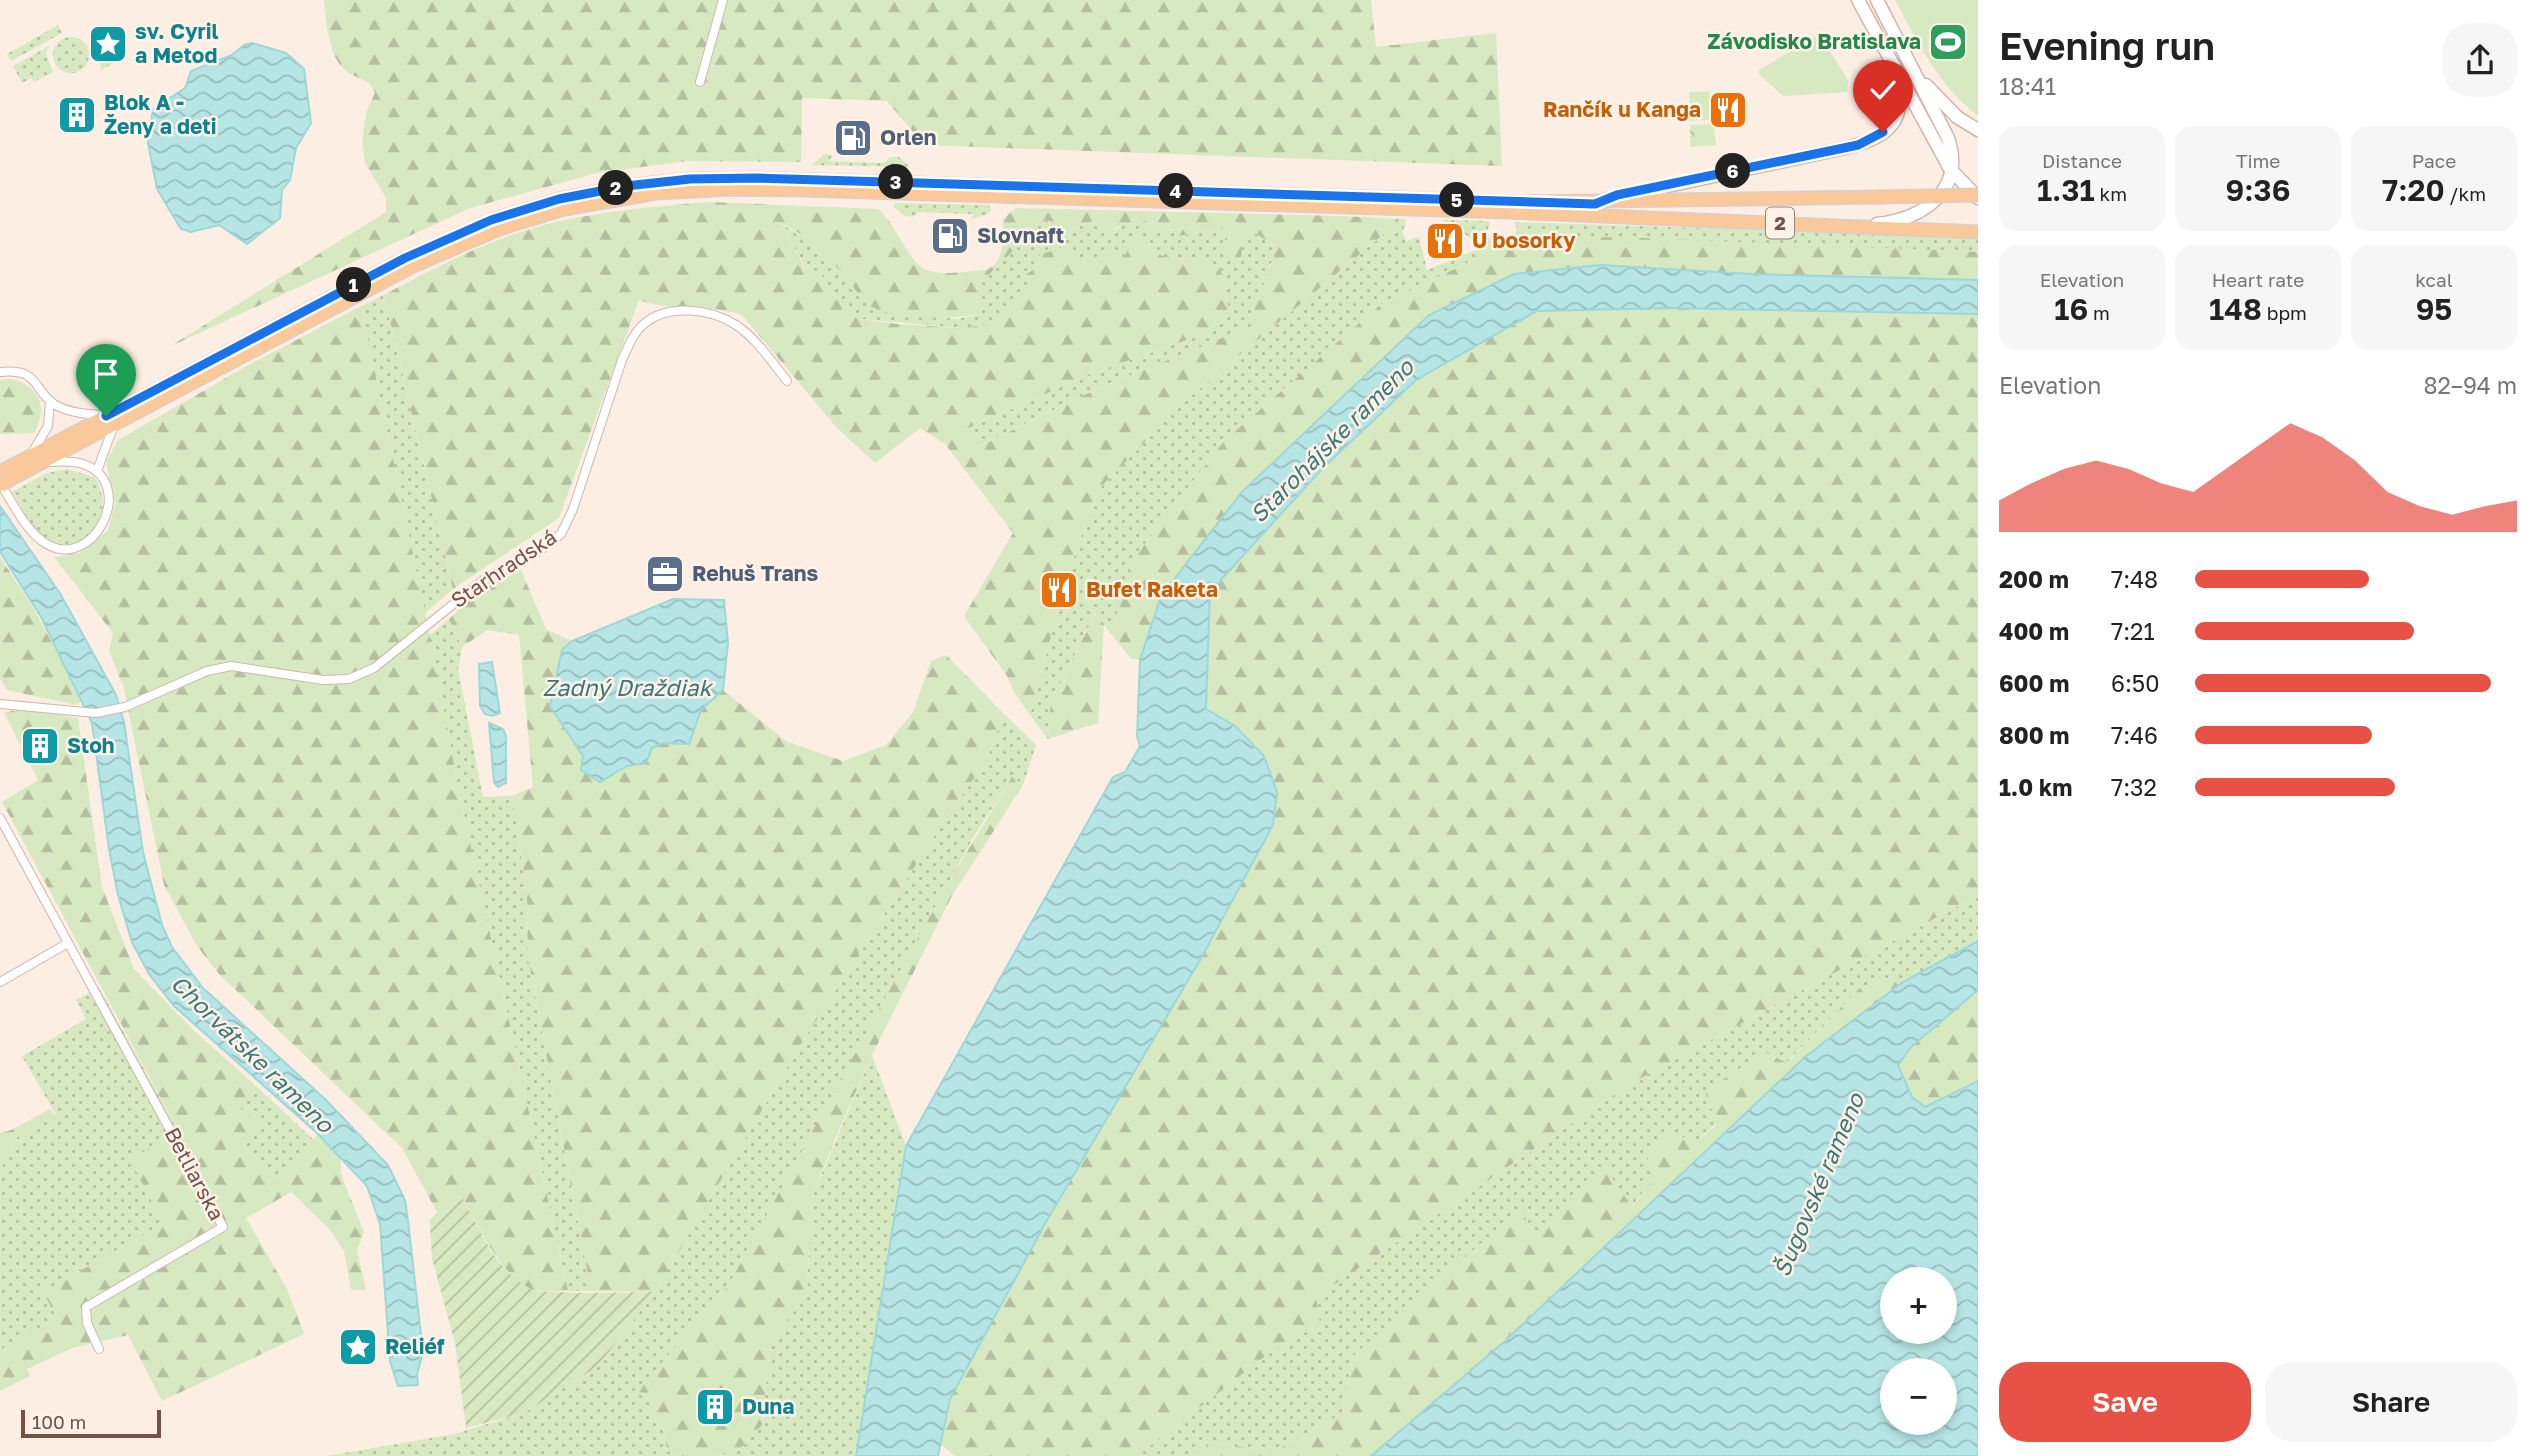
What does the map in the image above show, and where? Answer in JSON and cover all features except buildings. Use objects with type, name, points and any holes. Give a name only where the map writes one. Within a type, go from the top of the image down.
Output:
[{"type":"main road","points":[[1858,0],[1950,169],[1978,197]]},
{"type":"main road","points":[[1860,226],[1902,220],[1928,208],[1942,191],[1950,169],[1950,142],[1877,0]]},
{"type":"main road","points":[[1595,204],[1617,195],[1868,142],[1889,127],[1900,107],[1901,93],[1894,65]]},
{"type":"main road","points":[[1916,73],[1946,107],[1978,130]]},
{"type":"main road","name":"2","points":[[2,478],[43,463],[111,420],[449,237],[546,203],[626,186],[690,179],[757,178],[1595,204],[1978,197]]},
{"type":"main road","name":"2","points":[[2,478],[31,455],[111,420],[455,246],[548,213],[656,193],[730,189],[806,190],[1978,232]]},
{"type":"street","points":[[700,82],[723,0]]},
{"type":"street","name":"Starhradská","points":[[0,704],[40,705],[78,713],[125,707],[206,671],[231,666],[323,680],[349,679],[374,668],[482,581],[539,551],[561,534],[573,509],[631,340],[644,324],[658,315],[679,310],[720,317],[738,326],[787,381]]},
{"type":"street","points":[[0,372],[29,377],[50,401],[73,411],[111,420],[97,471],[108,494],[107,520],[89,540],[66,548],[51,546],[37,537],[2,478]]},
{"type":"street","points":[[31,455],[48,426],[50,401]]},
{"type":"street","points":[[43,463],[72,461],[97,471]]},
{"type":"street","name":"Betliarska","points":[[0,818],[223,1227],[86,1307],[87,1323],[99,1349]]},
{"type":"street","points":[[0,982],[68,943]]},
{"type":"green space","points":[[324,0],[1371,0],[1376,47],[1496,33],[1502,166],[924,145],[887,101],[802,98],[801,162],[687,161],[597,173],[470,208],[169,347],[386,212],[386,198],[365,163],[362,141],[367,110],[375,93],[366,81],[349,73],[339,64],[329,37]]},
{"type":"green space","name":"Závodisko Bratislava","points":[[1895,0],[1978,0],[1978,116],[1940,77]]},
{"type":"green space","points":[[58,25],[62,33],[11,61],[7,54]]},
{"type":"green space","points":[[111,28],[127,56],[101,70],[97,45],[92,38]]},
{"type":"green space","points":[[1819,34],[1848,80],[1847,92],[1783,96],[1759,74],[1759,70]]},
{"type":"green space","points":[[71,37],[84,42],[89,55],[84,68],[71,73],[58,68],[53,55],[58,42]]},
{"type":"green space","points":[[49,46],[46,54],[53,72],[34,82],[31,78],[22,83],[13,66]]},
{"type":"green space","points":[[1709,91],[1711,120],[1690,121],[1689,92]]},
{"type":"green space","points":[[1714,124],[1716,145],[1690,147],[1690,125]]},
{"type":"green space","points":[[824,154],[833,155],[829,161],[884,163],[890,157],[899,157],[910,167],[812,165]]},
{"type":"green space","points":[[709,202],[878,209],[891,223],[913,259],[926,270],[940,273],[987,270],[993,266],[1002,248],[1003,219],[1016,208],[1381,218],[1390,222],[1391,228],[1185,401],[1099,489],[1067,576],[1030,715],[1007,676],[964,616],[1013,533],[945,444],[920,428],[875,463],[837,428],[742,315],[729,311],[664,306],[639,300],[559,518],[453,589],[384,295],[480,247],[540,226],[603,213]],"holes":[[[1045,220],[1059,223],[1061,232],[1096,220],[1105,230],[1146,221],[1145,228],[1150,231],[1170,229],[1178,236],[1222,228],[1229,230],[1220,251],[1228,255],[1233,264],[1241,260],[1243,236],[1252,231],[1273,245],[1274,259],[1262,280],[1266,288],[1265,296],[1256,299],[1253,311],[1257,324],[1099,388],[980,446],[964,430],[1090,374],[1198,336],[1230,316],[1220,267],[1199,257],[1182,259],[1148,253],[1149,240],[1134,240],[1123,258],[1101,252],[1095,260],[1083,263],[1069,245],[1037,256],[1036,267],[1026,275],[1034,282],[1004,316],[986,325],[960,328],[897,324],[861,319],[838,301],[820,273],[804,267],[787,234],[775,229],[775,221],[816,246],[870,306],[895,314],[941,318],[982,314],[977,297],[978,285]]]},
{"type":"green space","points":[[894,203],[989,205],[991,210],[986,215],[970,219],[974,214],[918,212],[913,217],[905,216],[894,207]]},
{"type":"green space","points":[[1381,218],[1406,219],[1403,233],[1406,241],[1419,237],[1427,270],[1480,248],[1458,227],[1445,227],[1443,220],[1490,221],[1487,232],[1492,242],[1514,236],[1517,229],[1514,222],[1978,237],[1978,252],[1559,238],[1484,255],[1380,305],[1224,441],[1130,563],[1112,635],[1095,614],[1051,701],[1048,739],[1030,715],[1067,576],[1099,489],[1185,401],[1391,228],[1390,222]]},
{"type":"green space","points":[[1045,220],[1059,223],[1062,232],[1096,220],[1116,230],[1132,220],[1150,221],[1178,236],[1222,228],[1229,230],[1221,251],[1241,260],[1243,236],[1252,231],[1273,245],[1275,259],[1269,265],[1265,297],[1256,299],[1253,311],[1258,324],[1099,388],[979,446],[964,430],[1090,374],[1198,336],[1230,316],[1220,268],[1199,257],[1182,259],[1148,253],[1149,240],[1130,249],[1123,258],[1037,267],[1035,281],[1004,316],[986,325],[960,328],[861,319],[838,301],[820,273],[805,267],[787,234],[774,229],[775,221],[819,245],[870,306],[957,319],[982,314],[977,297],[978,285]]},
{"type":"green space","points":[[1620,237],[1978,252],[1978,280],[1752,274],[1600,265],[1429,315],[1242,492],[1161,596],[1140,660],[1131,659],[1112,635],[1130,563],[1224,441],[1380,305],[1484,255],[1559,238]]},
{"type":"green space","points":[[384,295],[453,589],[425,613],[361,306]]},
{"type":"green space","points":[[361,306],[434,655],[458,787],[568,1291],[534,1290],[513,1277],[493,1252],[464,1200],[437,1212],[402,1148],[219,974],[197,946],[164,885],[124,689],[109,651],[113,633],[54,557],[79,553],[108,530],[115,505],[106,462],[118,440],[245,367]]},
{"type":"green space","points":[[1668,308],[1978,314],[1978,895],[1630,1084],[1316,1297],[1320,1324],[1268,1354],[1137,1456],[955,1456],[940,1444],[950,1399],[1046,1222],[1204,953],[1273,825],[1235,726],[1206,709],[1210,592],[1321,470],[1416,380],[1537,311]]},
{"type":"green space","points":[[10,379],[28,386],[38,398],[41,415],[34,433],[0,434],[0,380]]},
{"type":"green space","points":[[67,469],[94,477],[101,490],[103,503],[101,516],[87,537],[76,543],[64,544],[50,540],[38,531],[12,492],[47,473]]},
{"type":"green space","points":[[0,557],[32,606],[83,700],[76,705],[7,690],[0,678]]},
{"type":"green space","points":[[521,570],[546,629],[572,641],[562,650],[550,706],[583,756],[615,775],[627,765],[646,763],[652,748],[662,743],[689,744],[701,710],[723,690],[786,741],[843,761],[886,745],[913,712],[931,661],[946,655],[1004,714],[986,762],[947,816],[798,1049],[655,1292],[591,1291],[528,958],[527,892],[512,796],[533,787],[519,635],[487,630],[462,647],[449,619],[478,591]]},
{"type":"green space","points":[[1096,613],[1104,624],[1098,723],[1048,739],[1051,701]]},
{"type":"green space","points":[[449,619],[462,647],[458,670],[483,797],[512,796],[527,892],[528,958],[591,1291],[568,1291],[458,787],[430,635]]},
{"type":"green space","points":[[24,708],[78,718],[102,887],[134,969],[191,1028],[256,1086],[238,1106],[261,1126],[243,1146],[277,1178],[318,1134],[340,1157],[342,1177],[364,1232],[357,1251],[366,1290],[351,1290],[344,1251],[329,1229],[291,1192],[246,1218],[287,1289],[304,1334],[162,1401],[128,1335],[72,1348],[27,1369],[30,1376],[0,1391],[0,1350],[57,1318],[43,1292],[163,1224],[130,1159],[179,1132],[2,802],[38,780],[4,713]]},
{"type":"green space","points":[[1004,714],[1036,745],[1023,785],[1012,777],[973,838],[728,1286],[637,1392],[653,1393],[649,1410],[662,1425],[668,1451],[682,1456],[327,1456],[454,1434],[524,1413],[598,1366],[655,1292],[798,1049],[947,816],[986,762]]},
{"type":"green space","points":[[1012,777],[1023,785],[952,896],[872,1055],[811,1200],[807,1294],[770,1343],[762,1425],[739,1450],[709,1456],[682,1456],[668,1451],[662,1425],[649,1410],[652,1393],[636,1392],[728,1286],[944,890]]},
{"type":"green space","points":[[1978,895],[1978,941],[1903,982],[1894,976],[1860,988],[1786,1063],[1654,1178],[1631,1207],[1534,1236],[1353,1356],[1342,1414],[1273,1452],[1212,1442],[1195,1456],[1137,1456],[1268,1354],[1319,1324],[1316,1297],[1630,1084]]},
{"type":"green space","points":[[1894,976],[1903,982],[1805,1057],[1505,1341],[1371,1456],[1195,1456],[1212,1442],[1273,1452],[1342,1414],[1353,1356],[1504,1223],[1522,1211],[1534,1236],[1606,1169],[1632,1207],[1654,1178],[1647,1156],[1668,1134],[1698,1140],[1717,1125],[1705,1091],[1765,1052],[1787,1063],[1860,988]]},
{"type":"green space","points":[[99,987],[179,1132],[163,1224],[43,1292],[57,1318],[0,1350],[0,1170],[17,1137],[56,1115],[22,1056],[86,1019],[76,1000]]},
{"type":"green space","points":[[1978,990],[1978,1081],[1925,1107],[1912,1097],[1898,1065],[1911,1048]]},
{"type":"green space","points":[[872,1055],[906,1146],[856,1456],[709,1456],[739,1450],[762,1425],[770,1343],[807,1294],[811,1200]]},
{"type":"green space","points":[[256,1086],[314,1140],[277,1178],[243,1146],[238,1106]]},
{"type":"green space","points":[[50,1109],[56,1116],[17,1137],[0,1170],[0,1133]]},
{"type":"green space","points":[[463,1199],[499,1262],[508,1273],[531,1289],[570,1293],[655,1292],[598,1366],[524,1413],[466,1428],[455,1343],[432,1259],[430,1220],[437,1212]]},
{"type":"water","points":[[252,43],[286,53],[304,69],[311,123],[296,148],[290,180],[282,190],[280,218],[247,244],[219,225],[191,232],[181,229],[157,189],[148,143],[153,109],[185,88],[191,71],[232,55],[244,45]]},
{"type":"water","name":"Starohájske rameno","points":[[1600,265],[1752,274],[1978,280],[1978,314],[1668,308],[1537,311],[1416,380],[1321,470],[1210,592],[1206,709],[1235,726],[1264,756],[1277,792],[1273,825],[1204,953],[1046,1222],[950,1399],[938,1456],[856,1456],[906,1146],[1113,777],[1125,772],[1140,746],[1137,736],[1140,660],[1161,596],[1242,492],[1429,315],[1514,274]]},
{"type":"water","name":"Chorvátske rameno","points":[[0,506],[61,595],[116,695],[124,722],[143,852],[162,925],[172,947],[203,988],[326,1100],[388,1165],[405,1200],[423,1353],[417,1374],[418,1385],[398,1386],[390,1361],[380,1224],[367,1186],[318,1134],[174,1006],[149,974],[132,942],[118,895],[109,849],[92,723],[41,617],[0,552]]},
{"type":"water","name":"Zadný Draždiak","points":[[673,599],[724,600],[728,643],[723,690],[701,710],[689,744],[662,743],[652,748],[646,763],[627,766],[600,782],[581,770],[583,756],[550,706],[562,650],[572,641]]},
{"type":"water","points":[[492,662],[500,713],[492,716],[485,714],[480,706],[479,664]]},
{"type":"water","points":[[489,723],[503,729],[506,736],[506,783],[498,787],[494,782]]},
{"type":"water","name":"Šugovské rameno","points":[[1978,941],[1978,990],[1911,1047],[1898,1065],[1912,1097],[1925,1107],[1978,1081],[1978,1456],[1371,1456],[1505,1341],[1805,1057],[1903,982]]},
{"type":"place","name":"Závodisko Bratislava","points":[[1948,42]]},
{"type":"place","name":"sv. Cyril a Metod","points":[[108,44]]},
{"type":"place","name":"Rančík u Kanga","points":[[1728,110]]},
{"type":"place","name":"Blok A - Ženy a deti","points":[[77,115]]},
{"type":"place","name":"Orlen","points":[[853,138]]},
{"type":"place","name":"Slovnaft","points":[[950,236]]},
{"type":"place","name":"U bosorky","points":[[1445,241]]},
{"type":"place","name":"Rehuš Trans","points":[[665,574]]},
{"type":"place","name":"Bufet Raketa","points":[[1059,590]]},
{"type":"place","name":"Stoh","points":[[40,746]]},
{"type":"place","name":"Reliéf","points":[[358,1347]]},
{"type":"place","name":"Duna","points":[[715,1407]]},
{"type":"route","points":[[106,416],[449,237],[491,220],[546,203],[626,186],[690,179],[757,178],[1595,204],[1617,195],[1858,145],[1883,132]]}]
